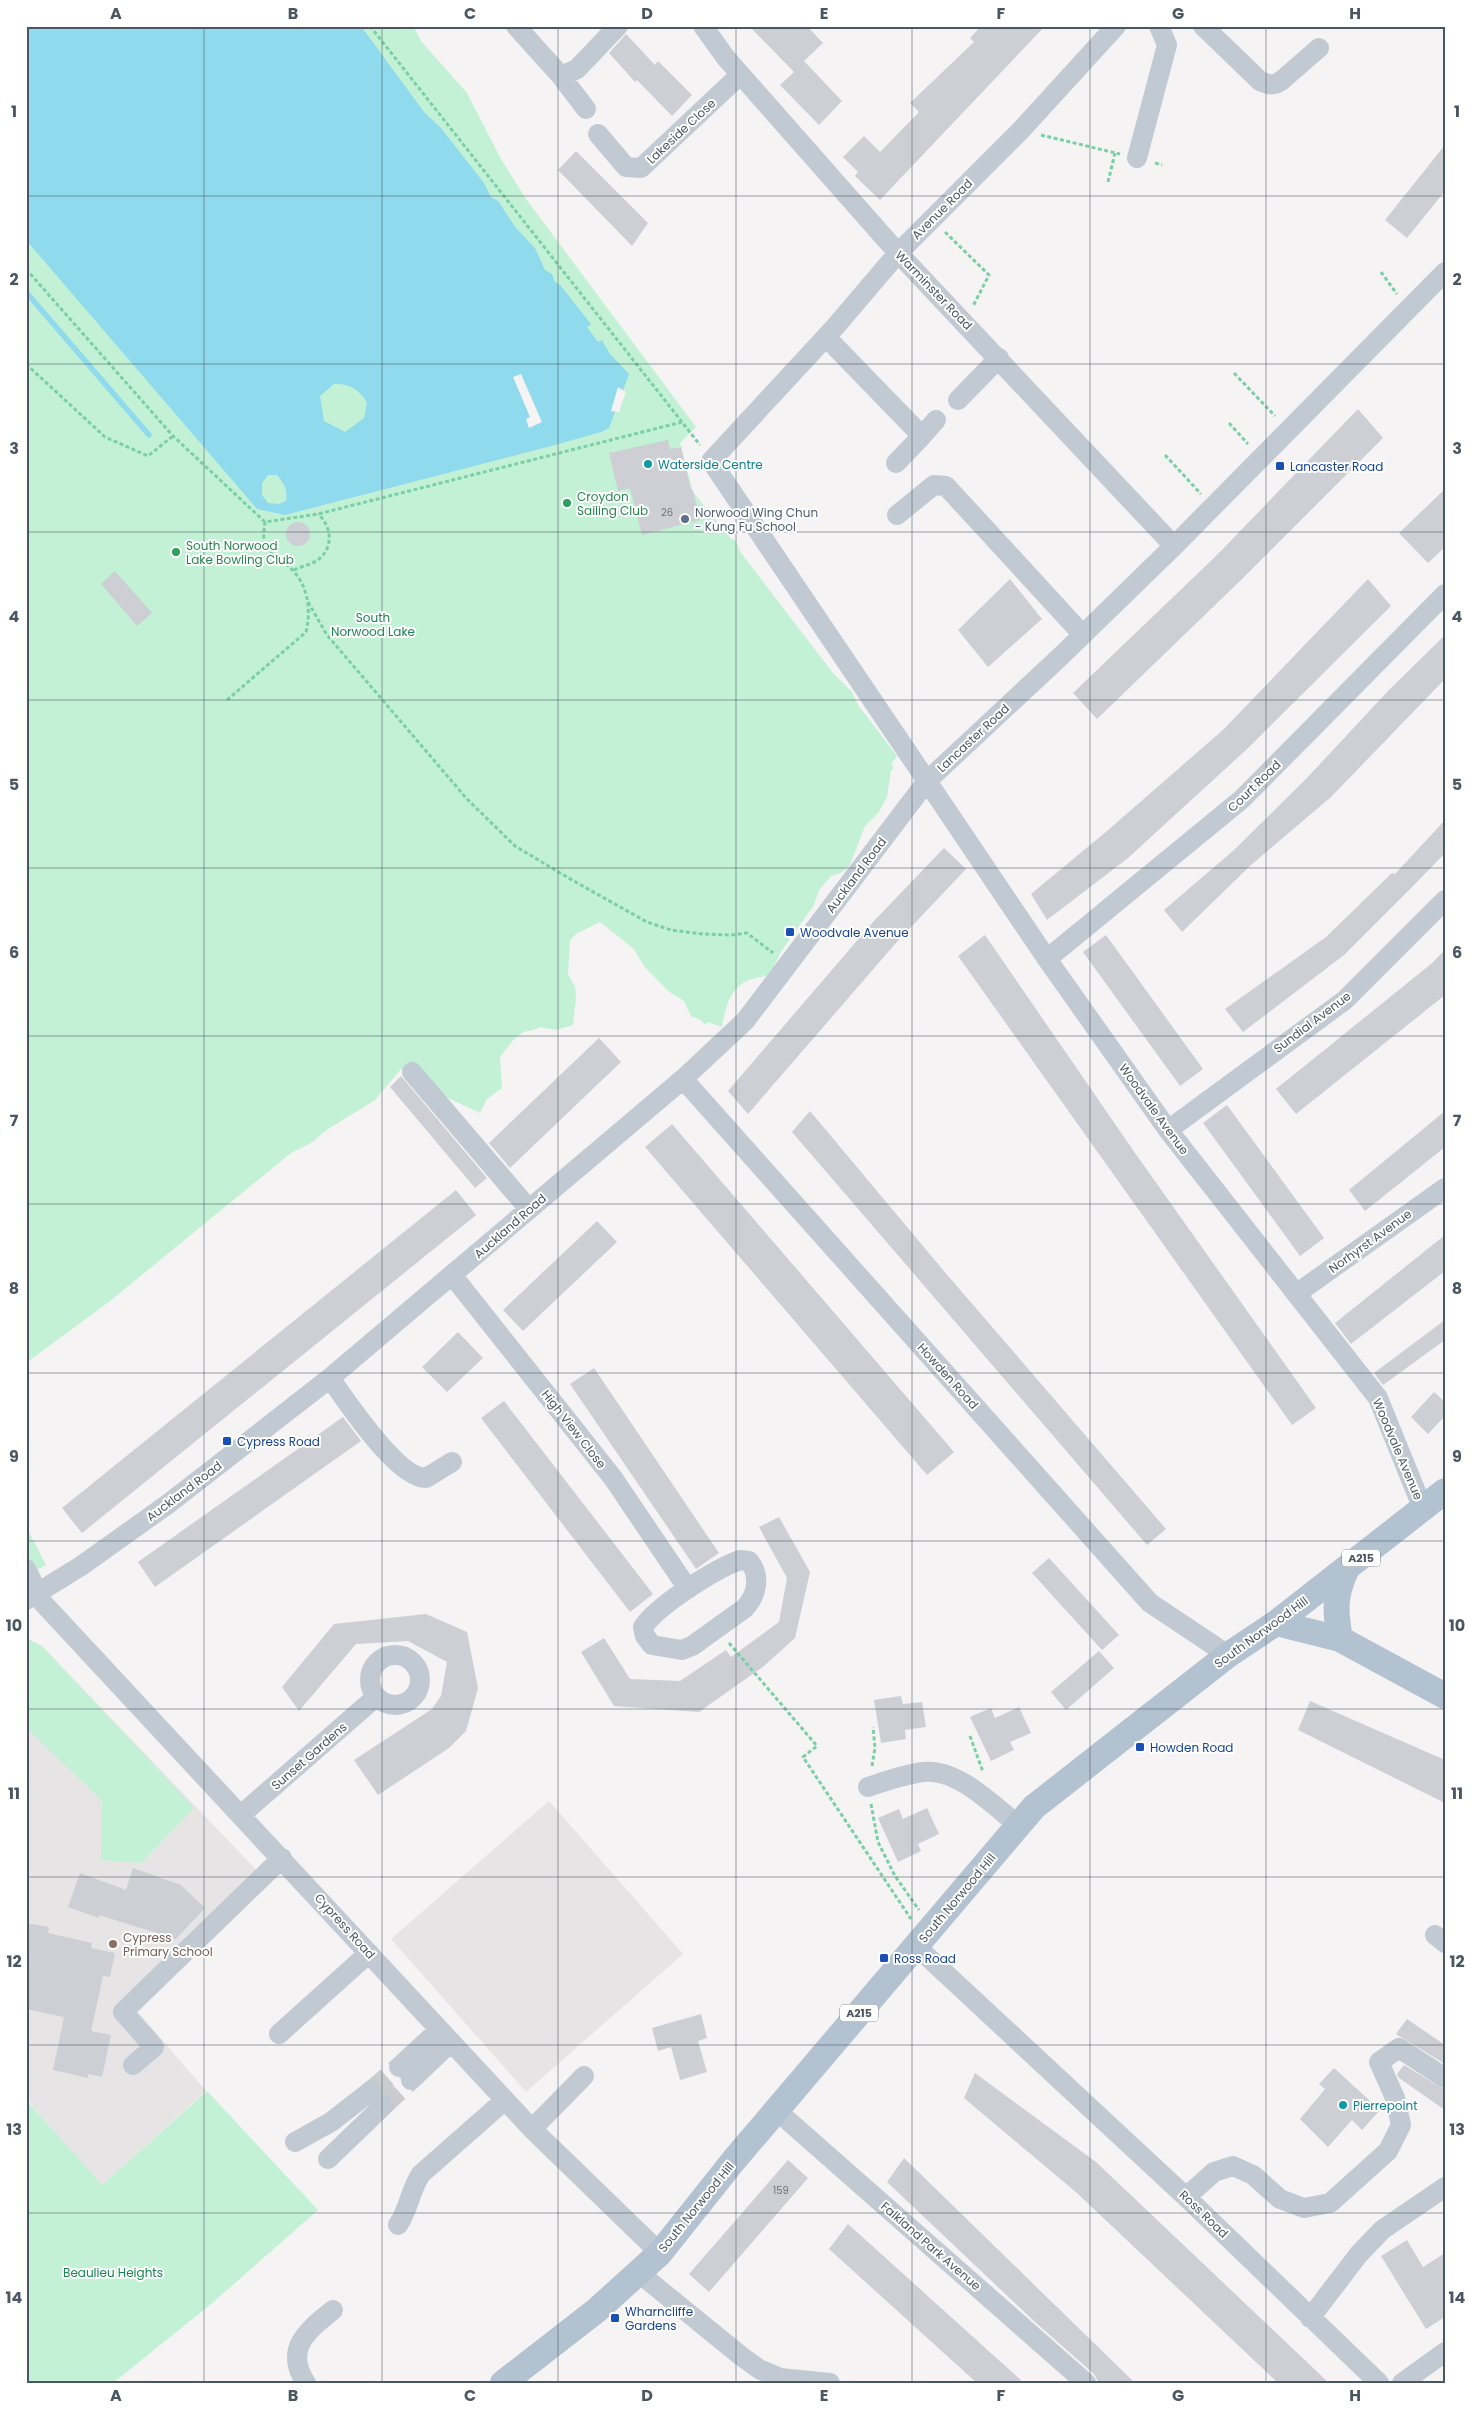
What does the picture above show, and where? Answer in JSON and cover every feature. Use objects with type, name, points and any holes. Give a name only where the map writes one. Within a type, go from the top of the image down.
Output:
[{"type":"main road","name":"South Norwood Hill","points":[[503,2383],[597,2310],[660,2253],[776,2110],[1034,1807],[1228,1655],[1276,1623],[1445,1492]]},
{"type":"main road","points":[[1340,1639],[1336,1617],[1338,1587],[1347,1568]]},
{"type":"main road","points":[[1276,1623],[1340,1639],[1445,1696]]},
{"type":"street","points":[[516,26],[561,76],[586,109]]},
{"type":"street","points":[[561,76],[577,69],[618,26]]},
{"type":"street","name":"Warminster Road","points":[[704,26],[740,75],[898,253],[999,358],[1174,546]]},
{"type":"street","name":"Avenue Road","points":[[711,461],[826,337],[898,253],[1021,130],[1116,26]]},
{"type":"street","points":[[1137,158],[1166,45],[1159,26]]},
{"type":"street","points":[[1204,26],[1260,81],[1268,85],[1274,85],[1281,81],[1319,48]]},
{"type":"street","name":"Lakeside Close","points":[[598,134],[626,167],[641,168],[740,75]]},
{"type":"street","name":"Lancaster Road","points":[[927,781],[1174,546],[1445,272]]},
{"type":"street","points":[[826,337],[922,436]]},
{"type":"street","points":[[958,400],[999,358]]},
{"type":"street","points":[[896,463],[936,420]]},
{"type":"street","name":"Woodvale Avenue","points":[[711,461],[1047,959],[1168,1130],[1378,1398],[1423,1509]]},
{"type":"street","points":[[897,514],[934,484],[946,486],[1083,634]]},
{"type":"street","name":"Court Road","points":[[1047,959],[1242,799],[1445,594]]},
{"type":"street","name":"Auckland Road","points":[[32,1596],[81,1566],[168,1504],[330,1378],[683,1078],[745,1021],[927,781]]},
{"type":"street","name":"Sundial Avenue","points":[[1168,1130],[1345,1000],[1445,900]]},
{"type":"street","points":[[412,1072],[530,1209]]},
{"type":"street","name":"Howden Road","points":[[683,1078],[1150,1603],[1228,1655]]},
{"type":"street","name":"Norhyrst Avenue","points":[[1296,1294],[1445,1188]]},
{"type":"street","name":"High View Close","points":[[452,1275],[613,1478],[688,1589]]},
{"type":"street","points":[[330,1378],[354,1412],[398,1464],[416,1476],[426,1478],[452,1462]]},
{"type":"street","points":[[740,1560],[749,1561],[754,1567],[757,1578],[756,1591],[752,1601],[692,1646],[682,1650],[652,1645],[645,1636],[643,1627],[648,1619],[688,1589],[729,1564],[740,1560]]},
{"type":"street","name":"Cypress Road","points":[[26,1569],[32,1596],[44,1603],[242,1814],[505,2100],[660,2253]]},
{"type":"street","name":"Sunset Gardens","points":[[242,1814],[376,1697]]},
{"type":"street","points":[[868,1787],[909,1774],[925,1771],[939,1772],[960,1780],[1018,1825]]},
{"type":"street","points":[[133,2065],[154,2047],[123,2012],[282,1858]]},
{"type":"street","name":"Ross Road","points":[[924,1938],[1186,2197],[1379,2383]]},
{"type":"street","points":[[279,2034],[369,1953]]},
{"type":"street","points":[[405,2073],[445,2036]]},
{"type":"street","points":[[1186,2197],[1214,2172],[1232,2166],[1253,2175],[1280,2199],[1304,2208],[1330,2203],[1388,2151],[1401,2125],[1395,2098],[1380,2062],[1398,2048],[1445,2078]]},
{"type":"street","points":[[532,2128],[584,2076]]},
{"type":"street","points":[[295,2142],[378,2097],[328,2159]]},
{"type":"street","points":[[398,2225],[406,2213],[420,2174],[505,2100]]},
{"type":"street","name":"Falkland Park Avenue","points":[[776,2110],[1086,2383]]},
{"type":"street","points":[[1310,2318],[1359,2254],[1382,2230],[1445,2187]]},
{"type":"street","points":[[639,2273],[759,2369],[780,2378],[830,2383]]},
{"type":"street","points":[[306,2383],[298,2366],[297,2355],[300,2340],[309,2328],[333,2310]]},
{"type":"street","points":[[1402,2383],[1445,2352]]},
{"type":"path","points":[[370,26],[711,461]]},
{"type":"path","points":[[1021,130],[1162,164]]},
{"type":"path","points":[[1108,182],[1115,153]]},
{"type":"path","points":[[932,219],[989,274],[964,322]]},
{"type":"path","points":[[26,269],[173,436],[265,522]]},
{"type":"path","points":[[1381,272],[1408,308]]},
{"type":"path","points":[[26,364],[104,437],[148,456],[173,436]]},
{"type":"path","points":[[1234,373],[1289,431]]},
{"type":"path","points":[[265,522],[318,514],[682,422]]},
{"type":"path","points":[[1229,423],[1262,459]]},
{"type":"path","points":[[1165,455],[1213,507]]},
{"type":"path","points":[[294,570],[320,558],[327,549],[327,524],[318,514]]},
{"type":"path","points":[[228,700],[306,632],[309,616],[305,589],[294,570],[268,549],[263,540],[265,522]]},
{"type":"path","points":[[308,602],[327,635],[467,799],[492,826],[515,846],[647,922],[671,930],[702,934],[731,935],[747,933],[788,964]]},
{"type":"path","points":[[717,1629],[817,1746],[803,1757],[924,1938]]},
{"type":"path","points":[[970,1736],[984,1769],[978,1794]]},
{"type":"path","points":[[878,1842],[924,1938]]},
{"type":"shaded area","name":"Cypress Primary School","points":[[26,1638],[42,1646],[268,1882],[133,2006],[206,2091],[102,2185],[52,2131],[26,2098]]},
{"type":"shaded area","points":[[549,1801],[683,1954],[526,2092],[391,1939]]},
{"type":"green space","name":"South Norwood Lake","points":[[26,26],[413,26],[421,41],[467,93],[501,159],[526,199],[696,427],[680,443],[693,492],[731,539],[735,540],[741,553],[833,673],[852,692],[858,705],[897,756],[892,763],[893,769],[891,770],[887,797],[879,812],[865,826],[850,865],[841,873],[831,876],[819,890],[814,905],[782,950],[769,976],[748,981],[740,985],[735,991],[727,1006],[722,1027],[708,1022],[705,1025],[701,1020],[691,1016],[684,1001],[668,991],[644,966],[634,949],[600,922],[576,934],[570,941],[568,974],[575,987],[576,997],[573,1025],[556,1030],[540,1027],[517,1036],[500,1057],[502,1088],[487,1099],[480,1113],[446,1097],[413,1068],[401,1069],[375,1100],[328,1129],[311,1143],[291,1153],[110,1301],[26,1363]]},
{"type":"green space","points":[[26,1526],[46,1565],[26,1576]]},
{"type":"green space","points":[[26,1638],[42,1646],[194,1808],[141,1863],[101,1860],[102,1801],[26,1727]]},
{"type":"green space","name":"Beaulieu Heights","points":[[207,2091],[318,2210],[211,2304],[113,2383],[26,2383],[26,2100],[102,2185]]},
{"type":"water","points":[[26,26],[361,26],[424,112],[441,128],[484,183],[491,197],[498,201],[516,228],[535,248],[545,270],[552,274],[555,282],[560,285],[591,324],[587,327],[598,342],[602,340],[610,354],[629,374],[609,428],[601,432],[285,515],[257,509],[26,240]],"holes":[[[334,384],[354,388],[367,402],[364,418],[345,432],[324,421],[320,396]],[[268,475],[277,475],[282,481],[286,490],[286,501],[279,504],[268,503],[262,495],[262,483]]]},
{"type":"pier","points":[[521,374],[542,422],[529,428],[526,419],[530,417],[513,377]]},
{"type":"pier","points":[[618,387],[626,392],[619,412],[611,411]]},
{"type":"building","points":[[749,26],[807,26],[823,43],[804,61],[842,101],[819,125],[780,85],[794,72]]},
{"type":"building","points":[[981,26],[1045,26],[880,200],[855,176],[858,172],[843,157],[864,136],[880,152],[919,112],[910,103],[974,42],[970,38]]},
{"type":"building","points":[[626,34],[655,65],[658,61],[692,95],[672,116],[637,80],[635,82],[609,53]]},
{"type":"building","points":[[1445,145],[1445,191],[1407,238],[1385,220]]},
{"type":"building","points":[[576,151],[648,223],[632,246],[558,170]]},
{"type":"building","points":[[1358,409],[1383,438],[1241,580],[1097,719],[1073,693],[1217,555]]},
{"type":"building","points":[[668,440],[670,449],[681,447],[700,520],[642,535],[630,488],[618,491],[609,453]]},
{"type":"building","points":[[1445,489],[1445,547],[1428,563],[1399,533]]},
{"type":"building","points":[[298,522],[303,523],[309,529],[309,539],[303,545],[298,546],[293,545],[287,539],[286,534],[287,529],[293,523]]},
{"type":"building","points":[[115,571],[152,613],[137,626],[101,584]]},
{"type":"building","points":[[1010,579],[1042,619],[988,667],[958,630]]},
{"type":"building","points":[[1368,579],[1391,606],[1247,749],[1128,858],[1047,920],[1031,894],[1107,831],[1224,729]]},
{"type":"building","points":[[1445,635],[1445,679],[1331,797],[1251,865],[1182,932],[1164,910],[1234,850],[1306,779],[1388,691]]},
{"type":"building","points":[[1445,820],[1445,853],[1344,955],[1243,1032],[1225,1009],[1326,937],[1392,873],[1395,874]]},
{"type":"building","points":[[944,848],[966,869],[895,944],[748,1114],[728,1091],[873,922]]},
{"type":"building","points":[[985,935],[1135,1153],[1316,1408],[1292,1425],[958,956]]},
{"type":"building","points":[[1106,935],[1203,1069],[1180,1086],[1083,952]]},
{"type":"building","points":[[1445,950],[1445,995],[1296,1114],[1276,1089],[1431,964]]},
{"type":"building","points":[[599,1038],[621,1062],[510,1168],[489,1143]]},
{"type":"building","points":[[401,1076],[487,1178],[475,1188],[390,1087]]},
{"type":"building","points":[[1227,1105],[1324,1238],[1300,1256],[1203,1123]]},
{"type":"building","points":[[810,1111],[943,1270],[1166,1529],[1147,1545],[792,1132]]},
{"type":"building","points":[[1445,1111],[1445,1147],[1365,1211],[1349,1190]]},
{"type":"building","points":[[672,1124],[954,1452],[927,1475],[645,1147]]},
{"type":"building","points":[[456,1190],[476,1215],[82,1533],[62,1508]]},
{"type":"building","points":[[597,1221],[617,1242],[523,1331],[503,1310]]},
{"type":"building","points":[[1445,1235],[1445,1271],[1351,1344],[1335,1323]]},
{"type":"building","points":[[1445,1320],[1445,1340],[1383,1385],[1374,1373]]},
{"type":"building","points":[[458,1332],[483,1358],[447,1392],[422,1367]]},
{"type":"building","points":[[594,1368],[719,1553],[696,1569],[570,1384]]},
{"type":"building","points":[[1434,1392],[1445,1402],[1445,1416],[1428,1434],[1411,1417]]},
{"type":"building","points":[[504,1401],[653,1594],[630,1612],[481,1418]]},
{"type":"building","points":[[343,1417],[361,1441],[155,1587],[138,1562]]},
{"type":"building","points":[[779,1517],[810,1572],[795,1638],[764,1666],[699,1712],[614,1706],[581,1652],[604,1638],[630,1679],[680,1681],[726,1650],[731,1657],[779,1622],[787,1578],[759,1527]]},
{"type":"building","points":[[1049,1558],[1119,1635],[1102,1650],[1032,1573]]},
{"type":"building","points":[[426,1614],[467,1632],[478,1688],[466,1731],[449,1748],[378,1795],[354,1760],[432,1709],[441,1696],[447,1662],[408,1641],[356,1644],[299,1711],[282,1687],[334,1624]]},
{"type":"building","points":[[1099,1651],[1114,1668],[1066,1710],[1051,1692]]},
{"type":"building","points":[[901,1696],[903,1704],[922,1702],[926,1727],[905,1730],[906,1739],[881,1743],[874,1700]]},
{"type":"building","points":[[1310,1701],[1445,1760],[1445,1803],[1298,1730]]},
{"type":"building","points":[[1019,1707],[1031,1733],[1010,1742],[1014,1750],[991,1761],[970,1717],[991,1708],[995,1718]]},
{"type":"building","points":[[927,1808],[939,1834],[918,1844],[921,1851],[898,1862],[878,1818],[899,1809],[903,1819]]},
{"type":"building","points":[[133,1868],[181,1885],[205,1908],[176,1939],[99,1915],[99,1918],[68,1907],[80,1873],[126,1890]]},
{"type":"building","points":[[26,1923],[49,1927],[48,1933],[92,1943],[91,1948],[115,1953],[110,1977],[103,1976],[91,2031],[111,2035],[102,2077],[88,2074],[88,2078],[53,2070],[64,2017],[26,2009]]},
{"type":"building","points":[[701,2014],[707,2038],[698,2041],[707,2072],[680,2080],[671,2047],[658,2051],[652,2028]]},
{"type":"building","points":[[1407,2019],[1445,2045],[1445,2064],[1396,2034]]},
{"type":"building","points":[[1404,2065],[1445,2090],[1445,2110],[1399,2078],[1397,2074]]},
{"type":"building","name":"Pierrepoint","points":[[1334,2068],[1380,2110],[1362,2130],[1352,2120],[1328,2147],[1300,2119],[1325,2089],[1319,2084]]},
{"type":"building","points":[[975,2073],[1096,2162],[1329,2383],[1278,2383],[1077,2193],[964,2098]]},
{"type":"building","points":[[904,2158],[1135,2383],[1099,2383],[1094,2374],[1035,2322],[887,2182]]},
{"type":"building","points":[[788,2160],[808,2178],[709,2292],[689,2274]]},
{"type":"building","points":[[848,2224],[1024,2383],[977,2383],[829,2249]]},
{"type":"building","points":[[1407,2240],[1423,2267],[1445,2253],[1445,2317],[1426,2329],[1381,2256]]},
{"type":"waterway","points":[[26,292],[149,435]]},
{"type":"tunnel","points":[[372,2090],[399,2067]]},
{"type":"tunnel","points":[[384,2105],[411,2080]]},
{"type":"place","name":"Waterside Centre","points":[[648,464]]},
{"type":"place","name":"Lancaster Road","points":[[1280,466]]},
{"type":"place","name":"Croydon Sailing Club","points":[[567,503]]},
{"type":"place","name":"Norwood Wing Chun - Kung Fu School","points":[[685,519]]},
{"type":"place","name":"South Norwood Lake Bowling Club","points":[[176,552]]},
{"type":"place","name":"Woodvale Avenue","points":[[790,932]]},
{"type":"place","name":"Cypress Road","points":[[227,1441]]},
{"type":"place","name":"Howden Road","points":[[1140,1747]]},
{"type":"place","name":"Cypress Primary School","points":[[113,1944]]},
{"type":"place","name":"Ross Road","points":[[884,1958]]},
{"type":"place","name":"Pierrepoint","points":[[1343,2105]]},
{"type":"place","name":"Wharncliffe Gardens","points":[[615,2318]]}]
